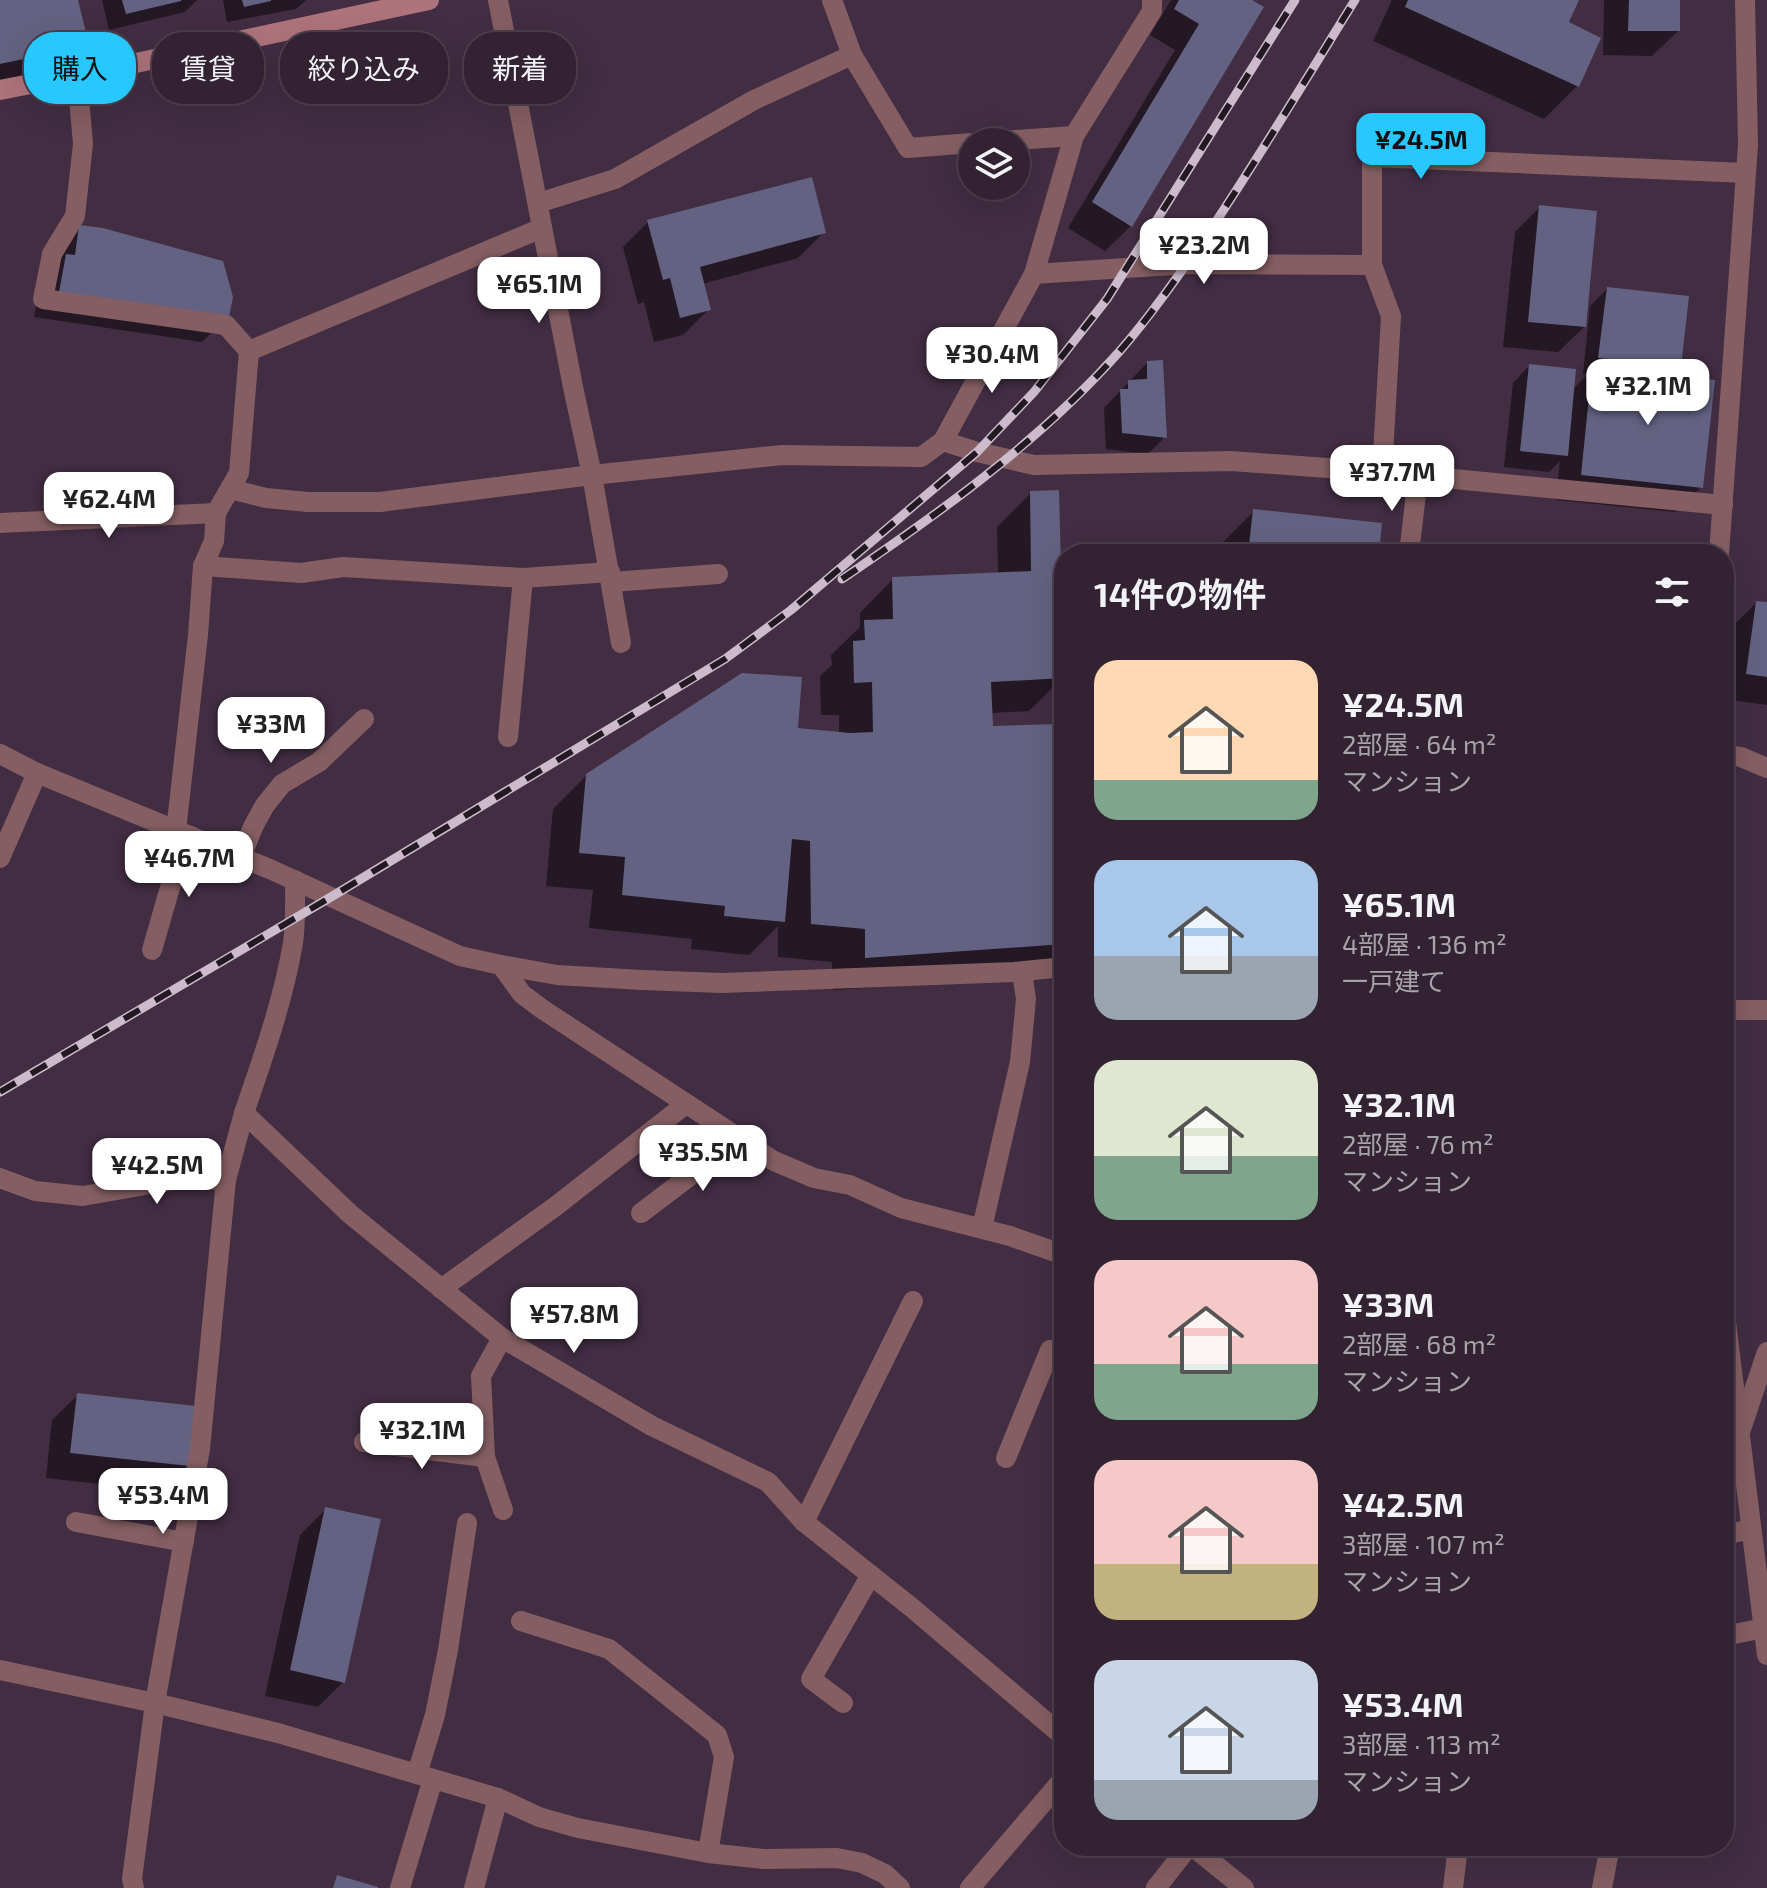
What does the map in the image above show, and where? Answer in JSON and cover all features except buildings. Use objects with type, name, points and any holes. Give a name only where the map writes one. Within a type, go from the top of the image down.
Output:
[{"type":"street","points":[[136,62],[429,0]]},
{"type":"street","points":[[498,0],[592,475],[621,643]]},
{"type":"street","points":[[832,0],[852,55],[908,148],[958,144]]},
{"type":"street","points":[[230,489],[266,498],[308,502],[380,502],[782,455],[921,457],[943,441],[1034,274],[1074,136],[1152,11],[1152,0]]},
{"type":"street","points":[[1720,544],[1746,173],[1757,147],[1745,0]]},
{"type":"street","points":[[538,203],[615,179],[754,100],[852,55]]},
{"type":"street","points":[[0,90],[24,85]]},
{"type":"street","points":[[80,104],[83,144],[75,216],[52,254],[43,299],[226,325],[249,351],[239,473],[216,513],[214,541],[203,566],[184,833],[152,950]]},
{"type":"street","points":[[1030,139],[1074,136]]},
{"type":"street","points":[[1382,472],[1391,316],[1372,265],[1372,157],[1746,173]]},
{"type":"street","points":[[249,351],[542,228]]},
{"type":"street","points":[[1034,274],[1187,264],[1372,265]]},
{"type":"street","points":[[943,441],[1034,465],[1231,461],[1382,472],[1723,505]]},
{"type":"street","points":[[1410,544],[1418,476]]},
{"type":"street","points":[[0,523],[216,513]]},
{"type":"street","points":[[203,566],[301,573],[343,567],[523,578],[718,574]]},
{"type":"street","points":[[508,737],[523,578]]},
{"type":"street","points":[[241,857],[265,805],[282,784],[319,762],[364,719]]},
{"type":"street","points":[[0,754],[37,773],[295,880],[460,956],[501,965],[557,975],[722,983],[1054,968]]},
{"type":"street","points":[[1734,756],[1767,768]]},
{"type":"street","points":[[0,858],[37,773]]},
{"type":"street","points":[[134,1888],[132,1879],[155,1703],[200,1449],[226,1180],[288,967],[295,918],[295,880]]},
{"type":"street","points":[[501,965],[522,994],[542,1009],[774,1161],[814,1178],[850,1185],[901,1208],[982,1228],[1054,1251]]},
{"type":"street","points":[[982,1228],[1020,1062],[1026,999],[1022,972]]},
{"type":"street","points":[[1734,1010],[1767,1010]]},
{"type":"street","points":[[441,1289],[556,1206],[686,1104]]},
{"type":"street","points":[[244,1113],[350,1214],[502,1338],[652,1426],[768,1482],[804,1522],[1054,1722]]},
{"type":"street","points":[[641,1213],[740,1138]]},
{"type":"street","points":[[0,1178],[35,1191],[83,1196],[179,1179],[226,1180]]},
{"type":"street","points":[[804,1522],[913,1301]]},
{"type":"street","points":[[502,1338],[481,1376],[485,1457],[503,1510]]},
{"type":"street","points":[[1006,1458],[1050,1350],[1054,1351]]},
{"type":"street","points":[[1734,1431],[1767,1352]]},
{"type":"street","points":[[364,1442],[485,1457]]},
{"type":"street","points":[[1734,1446],[1751,1529],[1767,1655]]},
{"type":"street","points":[[76,1522],[184,1542]]},
{"type":"street","points":[[400,1888],[446,1663],[467,1523]]},
{"type":"street","points":[[1734,1533],[1751,1529]]},
{"type":"street","points":[[843,1703],[811,1679],[871,1575]]},
{"type":"street","points":[[521,1621],[609,1649],[717,1735],[724,1757],[708,1853]]},
{"type":"street","points":[[1734,1634],[1764,1628]]},
{"type":"street","points":[[0,1670],[278,1733],[498,1798],[539,1817],[578,1828],[708,1853],[764,1859],[837,1858],[862,1863],[885,1874],[900,1888]]},
{"type":"street","points":[[970,1888],[1054,1790]]},
{"type":"street","points":[[474,1888],[498,1798]]},
{"type":"street","points":[[1156,1888],[1182,1856]]},
{"type":"street","points":[[1203,1856],[1244,1888]]},
{"type":"street","points":[[1453,1888],[1457,1856]]},
{"type":"street","points":[[1602,1888],[1608,1856]]},
{"type":"railway","points":[[0,1092],[725,659],[791,610],[977,452],[1034,392],[1107,299],[1295,0]]},
{"type":"railway","points":[[842,579],[988,474],[1056,416],[1119,352],[1213,226],[1355,0]]}]
